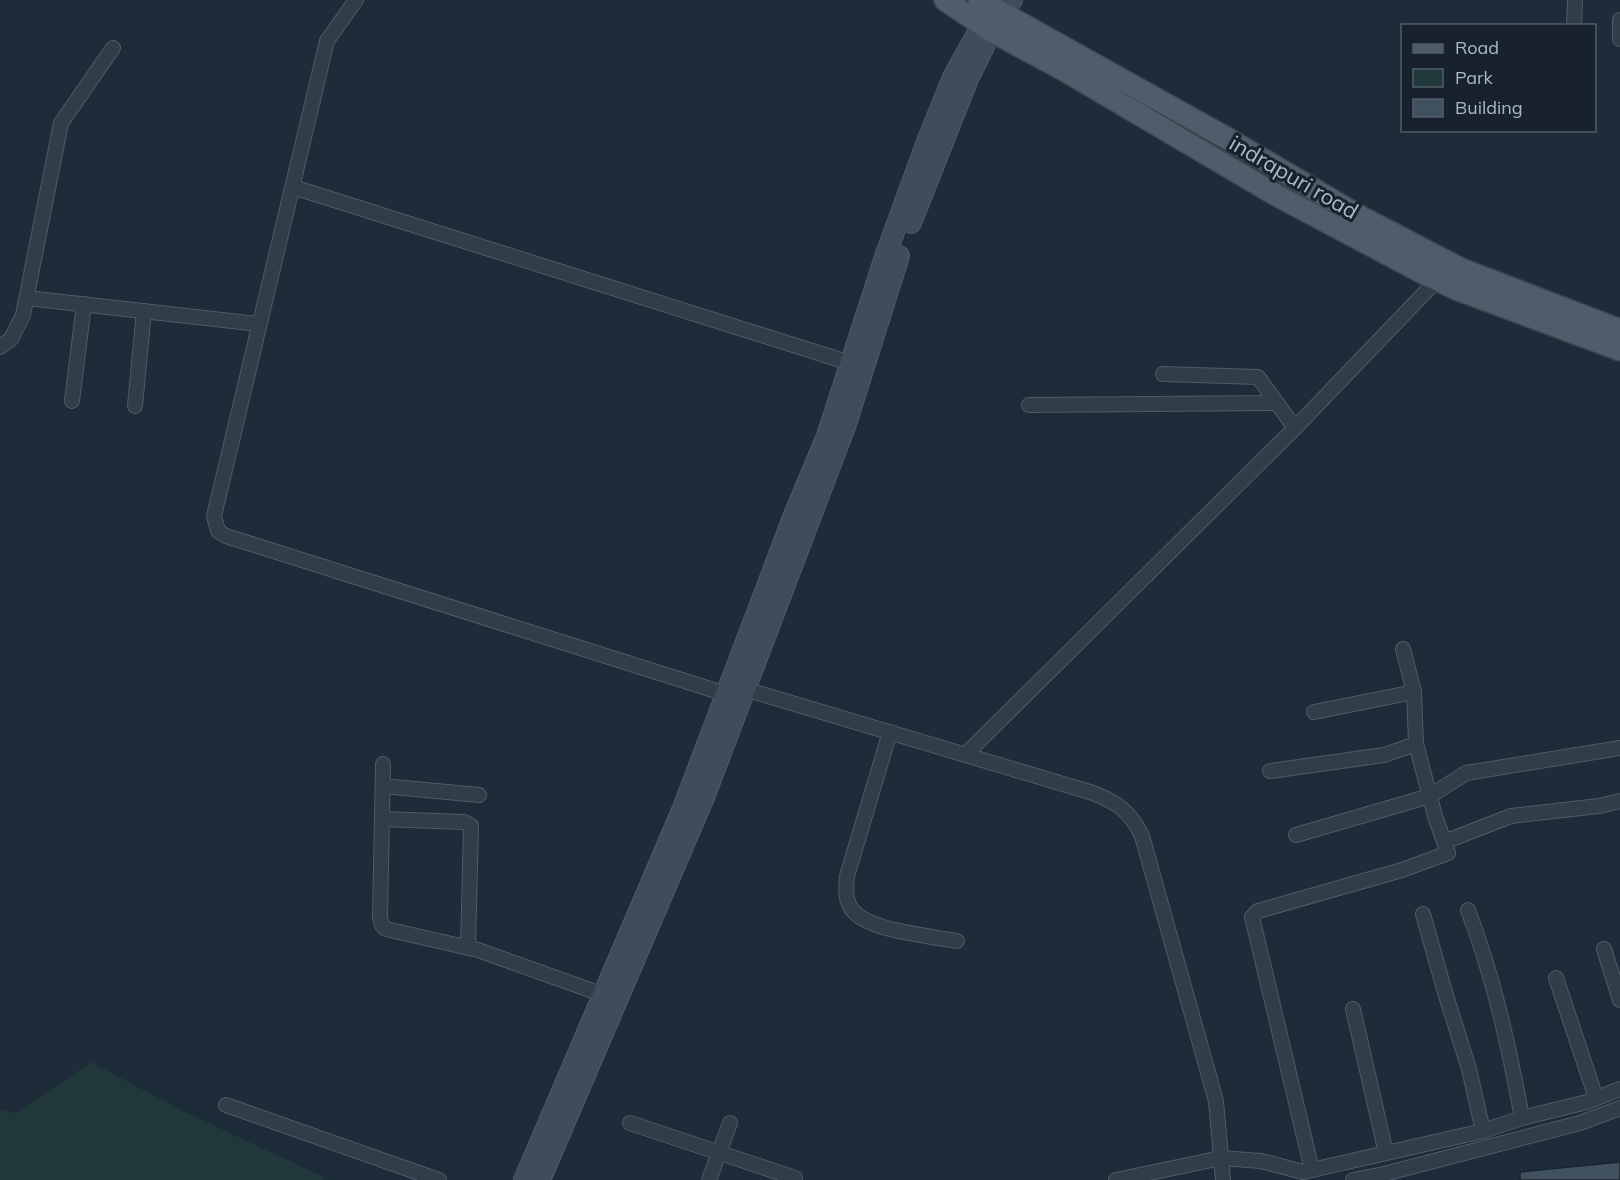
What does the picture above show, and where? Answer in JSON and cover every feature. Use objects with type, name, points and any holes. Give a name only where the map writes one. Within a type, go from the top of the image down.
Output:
[{"type":"main road","points":[[945,0],[1000,17]]},
{"type":"main road","name":"indrapuri road","points":[[979,0],[1062,69],[1276,195],[1456,289],[1620,350]]},
{"type":"main road","name":"indrapuri road","points":[[1000,17],[1230,140],[1361,217],[1461,269],[1620,330]]},
{"type":"street","points":[[356,0],[327,41],[214,516],[218,531],[226,536],[726,694]]},
{"type":"street","points":[[540,1180],[658,887],[683,808],[794,515],[827,436],[886,254],[953,77],[1000,17],[1025,0]]},
{"type":"street","points":[[1574,24],[1575,0]]},
{"type":"street","points":[[524,1180],[604,994],[703,800],[846,424],[907,234],[968,79],[1000,17]]},
{"type":"street","points":[[1620,20],[1620,39]]},
{"type":"street","points":[[0,348],[11,339],[23,315],[61,123],[113,48]]},
{"type":"street","points":[[293,187],[850,363]]},
{"type":"street","points":[[965,755],[1295,428],[1437,280]]},
{"type":"street","points":[[27,298],[258,324]]},
{"type":"street","points":[[72,401],[84,304]]},
{"type":"street","points":[[135,406],[144,311]]},
{"type":"street","points":[[1163,374],[1258,377],[1295,428]]},
{"type":"street","points":[[1029,405],[1277,403]]},
{"type":"street","points":[[1312,1170],[1252,917],[1258,911],[1402,870],[1448,853],[1416,744],[1414,692],[1403,649]]},
{"type":"street","points":[[745,689],[1093,793],[1122,808],[1134,820],[1142,836],[1216,1101],[1223,1180]]},
{"type":"street","points":[[1314,712],[1414,692]]},
{"type":"street","points":[[890,732],[847,876],[845,892],[850,908],[861,919],[876,926],[957,941]]},
{"type":"street","points":[[1270,771],[1384,755],[1416,744]]},
{"type":"street","points":[[1296,835],[1430,796],[1467,773],[1620,748]]},
{"type":"street","points":[[383,764],[380,917],[382,925],[386,928],[468,948],[604,994]]},
{"type":"street","points":[[382,786],[479,795]]},
{"type":"street","points":[[1444,842],[1511,816],[1599,806],[1620,801]]},
{"type":"street","points":[[382,819],[464,822],[471,826],[468,948]]},
{"type":"street","points":[[1468,910],[1498,1002],[1511,1055],[1522,1118]]},
{"type":"street","points":[[1424,914],[1469,1069],[1483,1131]]},
{"type":"street","points":[[1604,949],[1620,1000]]},
{"type":"street","points":[[1556,978],[1596,1098]]},
{"type":"street","points":[[1353,1010],[1386,1153]]},
{"type":"street","points":[[1116,1180],[1221,1158],[1261,1161],[1303,1172],[1483,1131],[1620,1089]]},
{"type":"street","points":[[226,1105],[439,1180]]},
{"type":"street","points":[[1353,1180],[1580,1123],[1620,1108]]},
{"type":"street","points":[[630,1123],[795,1178]]},
{"type":"street","points":[[709,1180],[730,1123]]},
{"type":"green space","points":[[91,1062],[185,1112],[324,1177],[323,1180],[0,1180],[0,1110],[16,1113]]},
{"type":"building","points":[[1620,1162],[1620,1180],[1520,1180],[1520,1172]]}]
